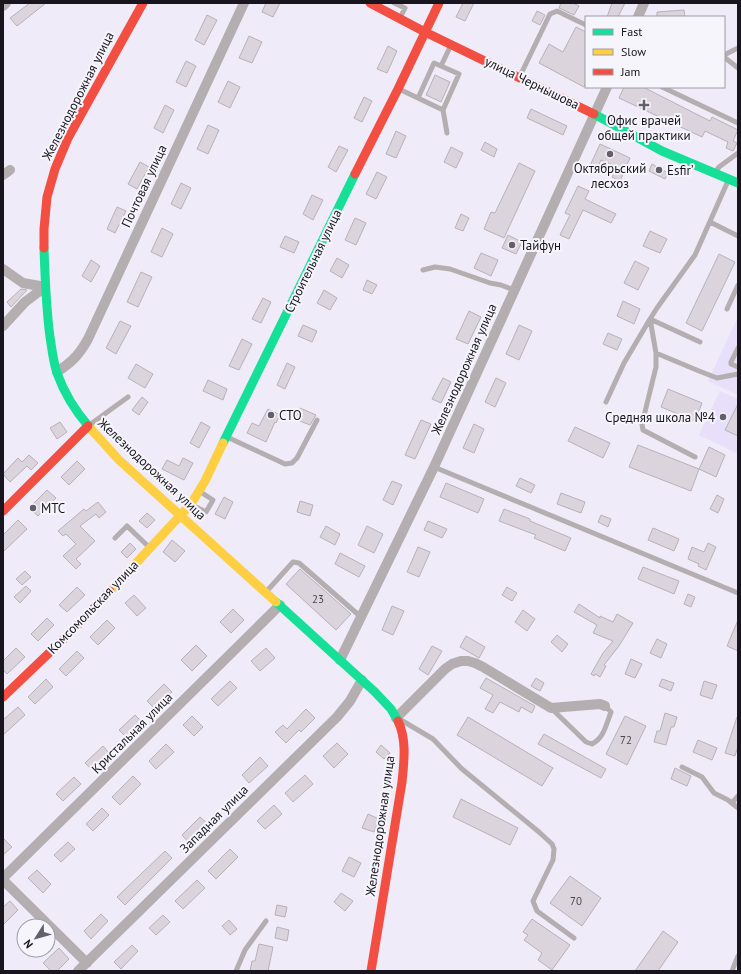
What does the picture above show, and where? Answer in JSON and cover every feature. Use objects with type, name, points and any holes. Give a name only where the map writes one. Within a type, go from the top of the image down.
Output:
[{"type":"street","points":[[3,6],[6,3]]},
{"type":"street","name":"Железнодорожная улица","points":[[143,3],[91,94],[68,138],[55,169],[47,197],[45,214],[45,286],[49,327],[57,372],[71,403],[88,426],[119,460],[386,702],[396,718],[401,729],[403,742],[403,764],[371,971]]},
{"type":"street","name":"Почтовая улица","points":[[57,372],[74,360],[81,352],[88,339],[244,3]]},
{"type":"street","name":"улица Чернышова","points":[[370,3],[425,32],[595,114],[662,151],[738,183]]},
{"type":"street","name":"Строительная улица","points":[[182,516],[199,491],[439,3]]},
{"type":"street","points":[[638,16],[644,3]]},
{"type":"street","name":"Железнодорожная улица","points":[[340,660],[434,467],[606,88]]},
{"type":"street","points":[[3,269],[23,283],[45,286]]},
{"type":"street","points":[[3,326],[25,302],[45,286]]},
{"type":"street","points":[[3,511],[88,426]]},
{"type":"street","name":"Комсомольская улица","points":[[3,697],[71,632],[182,516]]},
{"type":"street","name":"Кристальная улица","points":[[3,879],[280,605]]},
{"type":"street","points":[[396,718],[445,669],[452,664],[461,661],[468,661],[483,667],[552,708],[600,704],[605,706]]},
{"type":"street","name":"Западная улица","points":[[78,971],[337,716],[350,701],[362,680]]},
{"type":"street","points":[[3,879],[87,963]]},
{"type":"lane","points":[[394,3],[405,8],[400,19]]},
{"type":"lane","points":[[519,77],[550,14],[557,11],[585,25]]},
{"type":"lane","points":[[441,66],[451,44]]},
{"type":"lane","points":[[725,55],[738,48]]},
{"type":"lane","points":[[725,57],[738,68]]},
{"type":"lane","points":[[418,98],[434,63],[459,74],[443,110],[447,133]]},
{"type":"lane","points":[[664,88],[738,123]]},
{"type":"lane","points":[[398,89],[443,110]]},
{"type":"lane","points":[[714,174],[719,167],[738,153]]},
{"type":"lane","points":[[606,402],[624,363],[656,308],[695,255],[729,180]]},
{"type":"lane","points":[[710,222],[738,236]]},
{"type":"lane","points":[[422,270],[435,267],[450,268],[490,284],[501,285],[514,290]]},
{"type":"lane","points":[[727,309],[738,285]]},
{"type":"lane","points":[[650,319],[700,342]]},
{"type":"lane","points":[[650,319],[656,353],[656,367],[642,424],[643,430],[695,457]]},
{"type":"lane","points":[[738,348],[731,362],[738,367]]},
{"type":"lane","points":[[656,353],[717,378],[738,374]]},
{"type":"lane","points":[[88,426],[128,397]]},
{"type":"lane","points":[[226,437],[285,464],[292,463],[297,458],[317,420]]},
{"type":"lane","points":[[434,467],[738,593]]},
{"type":"lane","points":[[191,504],[206,512],[213,500],[199,491]]},
{"type":"lane","points":[[115,538],[127,526],[150,548]]},
{"type":"lane","points":[[266,593],[293,562],[299,563],[361,617]]},
{"type":"lane","points":[[552,708],[586,742],[592,744],[598,742],[603,734],[611,712],[605,706]]},
{"type":"lane","points":[[396,718],[433,738],[462,769],[552,844],[554,849],[554,860],[533,901],[534,906],[537,911],[574,938]]},
{"type":"lane","points":[[682,767],[702,776],[714,793],[738,808]]},
{"type":"lane","points":[[732,803],[738,796]]},
{"type":"lane","points":[[236,971],[245,950],[266,921]]},
{"type":"lane","points":[[732,971],[738,956]]},
{"type":"shaded area","points":[[738,317],[738,395],[708,381]]},
{"type":"shaded area","name":"Средняя школа №4","points":[[720,391],[738,399],[738,454],[699,435]]},
{"type":"building","points":[[30,3],[46,3],[17,26],[10,18]]},
{"type":"building","points":[[266,3],[280,3],[273,17],[262,12]]},
{"type":"building","points":[[463,3],[474,3],[465,21],[456,17]]},
{"type":"building","points":[[561,3],[573,3],[579,6],[574,15],[559,8]]},
{"type":"building","points":[[612,3],[625,3],[618,16],[607,16]]},
{"type":"building","points":[[684,10],[685,16],[657,16],[657,12]]},
{"type":"building","points":[[537,11],[545,15],[540,25],[532,21]]},
{"type":"building","points":[[207,15],[217,20],[204,45],[195,40]]},
{"type":"building","points":[[576,27],[585,32],[584,87],[539,63],[549,44],[563,52]]},
{"type":"building","points":[[249,36],[262,42],[252,63],[239,58]]},
{"type":"building","points":[[388,46],[397,51],[387,73],[377,69]]},
{"type":"building","points":[[186,61],[196,66],[186,87],[176,82]]},
{"type":"building","points":[[435,75],[450,82],[441,102],[426,95]]},
{"type":"building","points":[[228,81],[240,87],[230,108],[218,102]]},
{"type":"building","points":[[624,88],[645,88],[710,121],[712,117],[738,130],[733,141],[737,143],[733,151],[726,148],[728,142],[705,131],[702,137],[619,98]]},
{"type":"building","points":[[364,97],[372,101],[362,122],[354,118]]},
{"type":"building","points":[[165,105],[174,110],[163,133],[154,128]]},
{"type":"building","points":[[531,109],[567,126],[563,135],[527,118]]},
{"type":"building","points":[[208,125],[219,130],[208,154],[197,149]]},
{"type":"building","points":[[396,131],[406,136],[396,158],[386,154]]},
{"type":"building","points":[[485,142],[497,149],[494,157],[481,150]]},
{"type":"building","points":[[600,144],[630,158],[620,181],[612,177],[617,167],[601,160],[595,174],[588,170]]},
{"type":"building","points":[[339,146],[348,150],[336,172],[328,167]]},
{"type":"building","points":[[451,147],[463,153],[456,168],[444,162]]},
{"type":"building","points":[[140,162],[149,167],[137,189],[128,184]]},
{"type":"building","points":[[519,163],[535,171],[504,238],[484,229],[491,212],[495,213]]},
{"type":"building","points":[[652,164],[668,173],[665,179],[649,171]]},
{"type":"building","points":[[377,172],[387,177],[376,199],[366,194]]},
{"type":"building","points":[[181,183],[191,188],[181,209],[171,204]]},
{"type":"building","points":[[578,186],[589,191],[585,199],[616,214],[611,223],[583,210],[569,239],[560,235],[570,215],[565,213]]},
{"type":"building","points":[[312,195],[323,200],[313,220],[303,214]]},
{"type":"building","points":[[117,207],[126,211],[115,233],[107,229]]},
{"type":"building","points":[[461,214],[469,218],[463,231],[455,228]]},
{"type":"building","points":[[355,218],[366,223],[356,245],[345,240]]},
{"type":"building","points":[[162,228],[173,234],[162,257],[151,252]]},
{"type":"building","points":[[650,231],[667,239],[660,253],[643,246]]},
{"type":"building","name":"Тайфун","points":[[508,235],[522,242],[516,254],[502,248]]},
{"type":"building","points":[[285,236],[299,242],[294,253],[280,247]]},
{"type":"building","points":[[481,253],[498,260],[491,276],[474,268]]},
{"type":"building","points":[[719,254],[735,262],[702,331],[686,323]]},
{"type":"building","points":[[337,258],[349,265],[342,278],[330,271]]},
{"type":"building","points":[[91,260],[100,266],[91,282],[82,276]]},
{"type":"building","points":[[635,261],[649,268],[638,290],[624,283]]},
{"type":"building","points":[[141,272],[152,277],[138,307],[127,302]]},
{"type":"building","points":[[367,280],[377,285],[372,294],[363,290]]},
{"type":"building","points":[[21,289],[27,290],[11,307],[7,302]]},
{"type":"building","points":[[324,290],[337,298],[330,310],[317,303]]},
{"type":"building","points":[[263,298],[271,302],[261,323],[252,319]]},
{"type":"building","points":[[623,301],[640,309],[634,324],[617,316]]},
{"type":"building","points":[[469,311],[481,317],[468,344],[456,339]]},
{"type":"building","points":[[120,321],[131,326],[116,354],[106,348]]},
{"type":"building","points":[[303,325],[317,331],[312,342],[298,336]]},
{"type":"building","points":[[519,325],[532,331],[519,360],[506,354]]},
{"type":"building","points":[[608,333],[622,339],[617,350],[603,344]]},
{"type":"building","points":[[242,339],[252,344],[239,370],[229,366]]},
{"type":"building","points":[[287,363],[295,367],[285,389],[277,385]]},
{"type":"building","points":[[136,364],[153,374],[145,388],[128,378]]},
{"type":"building","points":[[443,378],[451,382],[441,403],[432,399]]},
{"type":"building","points":[[496,378],[506,383],[495,407],[485,402]]},
{"type":"building","points":[[208,380],[227,389],[223,400],[203,391]]},
{"type":"building","points":[[668,389],[702,403],[695,421],[661,407]]},
{"type":"building","points":[[142,397],[148,402],[139,415],[132,410]]},
{"type":"building","points":[[738,404],[738,436],[725,430]]},
{"type":"building","points":[[300,408],[316,415],[310,425],[295,419]]},
{"type":"building","points":[[268,409],[280,415],[276,423],[275,422],[266,442],[247,433],[252,423],[259,426]]},
{"type":"building","points":[[421,420],[431,424],[415,459],[405,455]]},
{"type":"building","points":[[60,422],[67,432],[57,439],[50,428]]},
{"type":"building","points":[[201,422],[210,427],[199,448],[190,443]]},
{"type":"building","points":[[474,424],[484,429],[474,453],[463,448]]},
{"type":"building","points":[[575,427],[610,443],[603,458],[568,441]]},
{"type":"building","points":[[638,445],[699,469],[691,491],[629,467]]},
{"type":"building","points":[[709,447],[725,455],[716,477],[699,469]]},
{"type":"building","points":[[29,455],[38,463],[31,470],[27,466],[10,482],[3,474],[18,458],[22,462]]},
{"type":"building","points":[[183,458],[193,463],[184,480],[162,469],[167,460],[179,466]]},
{"type":"building","points":[[77,461],[85,469],[69,485],[61,477]]},
{"type":"building","points":[[520,478],[535,485],[531,493],[516,486]]},
{"type":"building","points":[[392,481],[402,485],[393,505],[383,500]]},
{"type":"building","points":[[446,483],[484,499],[478,513],[440,497]]},
{"type":"building","points":[[47,490],[56,498],[38,516],[29,508]]},
{"type":"building","points":[[561,493],[585,502],[581,513],[557,504]]},
{"type":"building","points":[[717,495],[724,499],[718,513],[710,509]]},
{"type":"building","points":[[224,497],[233,502],[225,519],[215,514]]},
{"type":"building","points":[[300,501],[313,505],[310,516],[297,512]]},
{"type":"building","points":[[98,502],[106,512],[99,518],[96,514],[80,526],[95,541],[76,559],[81,564],[76,569],[63,556],[76,544],[66,534],[63,536],[58,531],[84,509],[86,511]]},
{"type":"building","points":[[504,509],[571,538],[565,551],[534,538],[536,535],[499,521]]},
{"type":"building","points":[[147,513],[155,520],[147,528],[139,521]]},
{"type":"building","points":[[601,515],[611,519],[608,527],[598,522]]},
{"type":"building","points":[[18,520],[27,529],[3,552],[3,535]]},
{"type":"building","points":[[428,521],[447,529],[442,538],[424,530]]},
{"type":"building","points":[[326,526],[340,534],[335,545],[320,537]]},
{"type":"building","points":[[367,526],[383,534],[374,553],[358,545]]},
{"type":"building","points":[[653,528],[679,539],[674,551],[648,540]]},
{"type":"building","points":[[172,540],[185,551],[175,562],[163,552]]},
{"type":"building","points":[[130,543],[136,549],[127,558],[121,552]]},
{"type":"building","points":[[708,543],[716,547],[706,570],[698,566],[699,564],[688,559],[692,547],[704,552]]},
{"type":"building","points":[[418,547],[430,552],[419,577],[407,572]]},
{"type":"building","points":[[340,553],[365,566],[359,577],[335,564]]},
{"type":"building","points":[[643,567],[679,581],[674,594],[638,579]]},
{"type":"building","points":[[300,569],[351,614],[336,630],[286,584]]},
{"type":"building","points":[[25,571],[31,577],[22,585],[16,579]]},
{"type":"building","points":[[26,586],[31,591],[20,603],[14,597]]},
{"type":"building","points":[[77,587],[85,595],[67,612],[59,605]]},
{"type":"building","points":[[507,587],[517,593],[512,601],[502,595]]},
{"type":"building","points":[[688,594],[695,597],[691,607],[684,604]]},
{"type":"building","points":[[134,595],[146,608],[137,616],[125,603]]},
{"type":"building","points":[[579,604],[600,618],[600,616],[613,622],[617,614],[633,623],[619,646],[604,665],[606,666],[600,677],[595,674],[594,676],[591,674],[603,653],[613,641],[593,633],[597,625],[574,612]]},
{"type":"building","points":[[392,606],[404,611],[393,635],[382,630]]},
{"type":"building","points":[[233,609],[244,620],[231,633],[220,622]]},
{"type":"building","points":[[523,610],[535,619],[527,631],[515,622]]},
{"type":"building","points":[[47,618],[54,625],[38,641],[31,634]]},
{"type":"building","points":[[107,620],[115,628],[98,645],[90,637]]},
{"type":"building","points":[[738,620],[738,651],[727,646]]},
{"type":"building","points":[[557,635],[568,644],[562,652],[551,642]]},
{"type":"building","points":[[466,636],[485,647],[479,658],[460,647]]},
{"type":"building","points":[[657,639],[667,644],[661,658],[650,653]]},
{"type":"building","points":[[196,645],[207,656],[192,671],[181,660]]},
{"type":"building","points":[[432,646],[442,651],[428,675],[419,669]]},
{"type":"building","points":[[16,648],[25,657],[7,674],[3,670],[3,661]]},
{"type":"building","points":[[266,648],[275,658],[260,671],[251,661]]},
{"type":"building","points":[[77,651],[84,658],[66,676],[59,669]]},
{"type":"building","points":[[631,659],[642,664],[635,678],[625,674]]},
{"type":"building","points":[[486,678],[535,706],[532,713],[521,707],[519,712],[500,702],[493,713],[485,709],[493,695],[480,688]]},
{"type":"building","points":[[536,678],[544,683],[540,691],[531,686]]},
{"type":"building","points":[[46,679],[53,687],[35,704],[28,697]]},
{"type":"building","points":[[662,679],[674,683],[671,691],[659,686]]},
{"type":"building","points":[[230,681],[237,688],[218,706],[211,699]]},
{"type":"building","points":[[704,681],[717,685],[712,699],[700,695]]},
{"type":"building","points":[[164,684],[172,692],[155,709],[147,701]]},
{"type":"building","points":[[18,707],[25,715],[3,735],[3,720]]},
{"type":"building","points":[[306,709],[315,718],[301,732],[299,730],[286,743],[275,732],[283,725],[287,729]]},
{"type":"building","points":[[665,713],[677,717],[674,727],[671,727],[666,745],[654,742],[657,731],[660,731]]},
{"type":"building","points":[[135,715],[143,723],[127,738],[119,730]]},
{"type":"building","points":[[192,716],[203,727],[194,736],[183,725]]},
{"type":"building","points":[[625,716],[646,726],[627,765],[606,754]]},
{"type":"building","points":[[468,717],[553,768],[542,786],[457,735]]},
{"type":"building","points":[[737,717],[738,746],[735,756],[725,753]]},
{"type":"building","points":[[544,734],[606,769],[601,778],[538,744]]},
{"type":"building","points":[[698,740],[717,748],[712,760],[693,752]]},
{"type":"building","points":[[337,743],[348,754],[334,768],[323,756]]},
{"type":"building","points":[[166,744],[174,752],[156,769],[149,761]]},
{"type":"building","points":[[381,745],[390,753],[384,759],[376,752]]},
{"type":"building","points":[[103,746],[110,754],[93,771],[85,763]]},
{"type":"building","points":[[260,757],[268,766],[249,783],[242,775]]},
{"type":"building","points":[[675,768],[691,776],[687,786],[671,779]]},
{"type":"building","points":[[305,775],[313,784],[293,802],[285,793]]},
{"type":"building","points":[[133,776],[141,784],[120,805],[112,797]]},
{"type":"building","points":[[74,777],[81,784],[63,801],[56,794]]},
{"type":"building","points":[[461,799],[518,828],[510,845],[453,817]]},
{"type":"building","points":[[274,805],[282,814],[265,829],[257,821]]},
{"type":"building","points":[[102,808],[109,815],[93,831],[86,824]]},
{"type":"building","points":[[368,814],[379,819],[374,832],[362,828]]},
{"type":"building","points":[[200,817],[209,825],[190,844],[182,835]]},
{"type":"building","points":[[3,838],[12,847],[3,855]]},
{"type":"building","points":[[68,842],[75,849],[61,862],[54,855]]},
{"type":"building","points":[[230,849],[238,857],[216,879],[208,871]]},
{"type":"building","points":[[165,851],[172,858],[125,905],[117,897]]},
{"type":"building","points":[[349,857],[361,863],[354,877],[342,871]]},
{"type":"building","points":[[37,870],[51,884],[43,893],[28,878]]},
{"type":"building","points":[[570,876],[601,898],[582,926],[550,903]]},
{"type":"building","points":[[197,880],[205,888],[183,909],[175,901]]},
{"type":"building","points":[[341,893],[353,901],[345,911],[334,902]]},
{"type":"building","points":[[10,901],[18,910],[3,925],[3,907]]},
{"type":"building","points":[[277,905],[287,907],[285,917],[275,915]]},
{"type":"building","points":[[101,914],[108,921],[91,939],[84,931]]},
{"type":"building","points":[[163,915],[170,922],[156,935],[149,928]]},
{"type":"building","points":[[532,919],[570,945],[552,970],[538,960],[542,953],[524,940],[528,935],[523,932]]},
{"type":"building","points":[[229,920],[237,929],[230,935],[222,926]]},
{"type":"building","points":[[277,927],[289,930],[287,941],[275,938]]},
{"type":"building","points":[[663,931],[678,942],[658,971],[635,971]]},
{"type":"building","points":[[259,944],[273,947],[268,971],[250,971],[252,961],[255,961]]},
{"type":"building","points":[[132,945],[138,951],[121,969],[114,962]]},
{"type":"building","points":[[59,948],[69,959],[57,971],[51,971],[43,963],[48,958],[56,958],[56,951]]},
{"type":"traffic: fast","points":[[594,114],[662,151],[738,183]]},
{"type":"traffic: fast","points":[[223,443],[355,174]]},
{"type":"traffic: fast","points":[[44,248],[45,281],[50,337],[56,368],[63,388],[71,402],[90,428]]},
{"type":"traffic: fast","points":[[276,602],[375,692],[391,709],[398,721]]},
{"type":"traffic: slow","points":[[90,428],[119,460],[276,602]]},
{"type":"traffic: slow","points":[[110,591],[191,504],[205,481],[223,443]]},
{"type":"traffic: jam","points":[[44,248],[47,197],[55,169],[68,138],[143,3]]},
{"type":"traffic: jam","points":[[370,3],[425,32],[594,114]]},
{"type":"traffic: jam","points":[[355,174],[439,3]]},
{"type":"traffic: jam","points":[[3,511],[88,426]]},
{"type":"traffic: jam","points":[[3,697],[71,632],[110,591]]},
{"type":"traffic: jam","points":[[371,971],[402,782],[404,743],[398,721]]},
{"type":"place","name":"Офис врачей общей практики","points":[[644,105]]},
{"type":"place","name":"Октябрьский лесхоз","points":[[610,154]]},
{"type":"place","name":"Esfir’","points":[[659,170]]},
{"type":"place","name":"Тайфун","points":[[512,245]]},
{"type":"place","name":"СТО","points":[[271,415]]},
{"type":"place","name":"Средняя школа №4","points":[[723,417]]},
{"type":"place","name":"МТС","points":[[33,508]]}]
